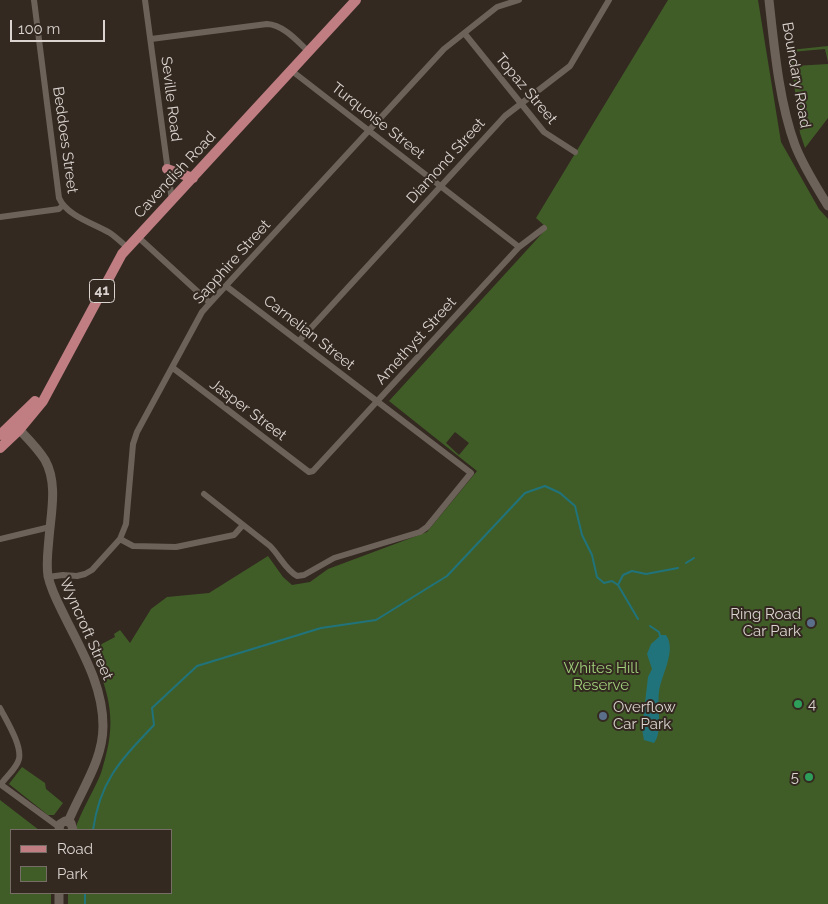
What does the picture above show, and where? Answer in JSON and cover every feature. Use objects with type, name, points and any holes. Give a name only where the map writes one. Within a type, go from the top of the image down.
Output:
[{"type":"main road","name":"Cavendish Road","points":[[0,435],[16,426],[40,405],[117,263],[128,248],[356,0]]},
{"type":"main road","points":[[167,169],[193,178]]},
{"type":"main road","name":"Cavendish Road","points":[[0,448],[16,426]]},
{"type":"street","name":"Beddoes Street","points":[[34,0],[59,198],[63,205],[111,234],[128,248]]},
{"type":"street","name":"Seville Road","points":[[145,0],[172,201]]},
{"type":"street","name":"Sapphire Street","points":[[48,577],[85,574],[92,570],[120,539],[126,524],[132,444],[202,312],[444,49],[497,7],[519,0]]},
{"type":"street","name":"Diamond Street","points":[[299,341],[505,116],[575,61],[609,0]]},
{"type":"street","name":"Boundary Road","points":[[769,0],[787,116],[795,144],[811,178],[828,206]]},
{"type":"street","points":[[150,39],[267,24],[275,25],[284,30],[309,52]]},
{"type":"street","name":"Topaz Street","points":[[465,34],[544,132],[575,152]]},
{"type":"street","name":"Turquoise Street","points":[[292,70],[519,247]]},
{"type":"street","points":[[0,217],[59,209],[63,205]]},
{"type":"street","name":"Amethyst Street","points":[[309,472],[313,471],[324,461],[519,247],[544,228]]},
{"type":"street","points":[[138,237],[210,303]]},
{"type":"street","name":"Carnelian Street","points":[[226,286],[471,473],[427,527],[420,532],[334,558],[304,575],[297,576],[289,571],[278,554],[243,525]]},
{"type":"street","name":"Jasper Street","points":[[173,368],[309,472]]},
{"type":"street","name":"Wyncroft Street","points":[[16,426],[42,456],[49,470],[52,487],[48,577],[98,688],[101,708],[103,726],[97,760],[68,822]]},
{"type":"street","points":[[120,539],[133,546],[176,548],[234,535],[243,525],[204,494]]},
{"type":"street","points":[[0,539],[50,527]]},
{"type":"street","points":[[0,708],[18,747],[19,758],[14,768],[0,784],[59,828],[62,822],[68,822],[73,825],[74,829]]},
{"type":"green space","name":"Whites Hill Reserve","points":[[668,0],[758,0],[781,142],[819,209],[828,219],[828,904],[68,904],[68,894],[172,894],[172,829],[75,829],[101,773],[109,744],[109,704],[102,678],[91,651],[115,637],[114,634],[120,630],[130,643],[151,609],[167,597],[209,593],[268,556],[283,577],[292,585],[310,582],[328,569],[427,532],[477,471],[389,401],[547,228],[536,218]],"holes":[[[455,432],[469,443],[459,455],[446,443]]]},
{"type":"green space","points":[[828,46],[828,62],[825,49],[791,52],[794,66],[828,64],[828,118],[805,148],[800,133],[790,50]]},
{"type":"green space","points":[[22,767],[45,783],[46,789],[63,803],[54,815],[48,815],[9,784]]},
{"type":"green space","points":[[0,800],[38,829],[10,829],[10,894],[51,894],[51,904],[0,904]]},
{"type":"water","points":[[661,635],[666,635],[670,648],[660,685],[659,726],[654,743],[644,740],[642,729],[648,677],[652,669],[647,654],[651,644]]},
{"type":"waterway","points":[[93,829],[101,797],[114,772],[122,760],[154,725],[152,708],[197,666],[321,628],[376,620],[447,576],[525,493],[545,486],[560,493],[575,506],[582,535],[592,555],[597,577],[604,583],[612,581],[618,585],[638,619]]},
{"type":"waterway","points":[[686,563],[694,558]]},
{"type":"waterway","points":[[618,585],[623,575],[632,571],[646,574],[678,568]]},
{"type":"waterway","points":[[650,626],[659,632],[660,636]]},
{"type":"waterway","points":[[85,894],[85,904]]},
{"type":"place","name":"Ring Road Car Park","points":[[811,623]]},
{"type":"place","name":"4","points":[[798,704]]},
{"type":"place","name":"Overflow Car Park","points":[[603,716]]},
{"type":"place","name":"5","points":[[809,777]]}]
